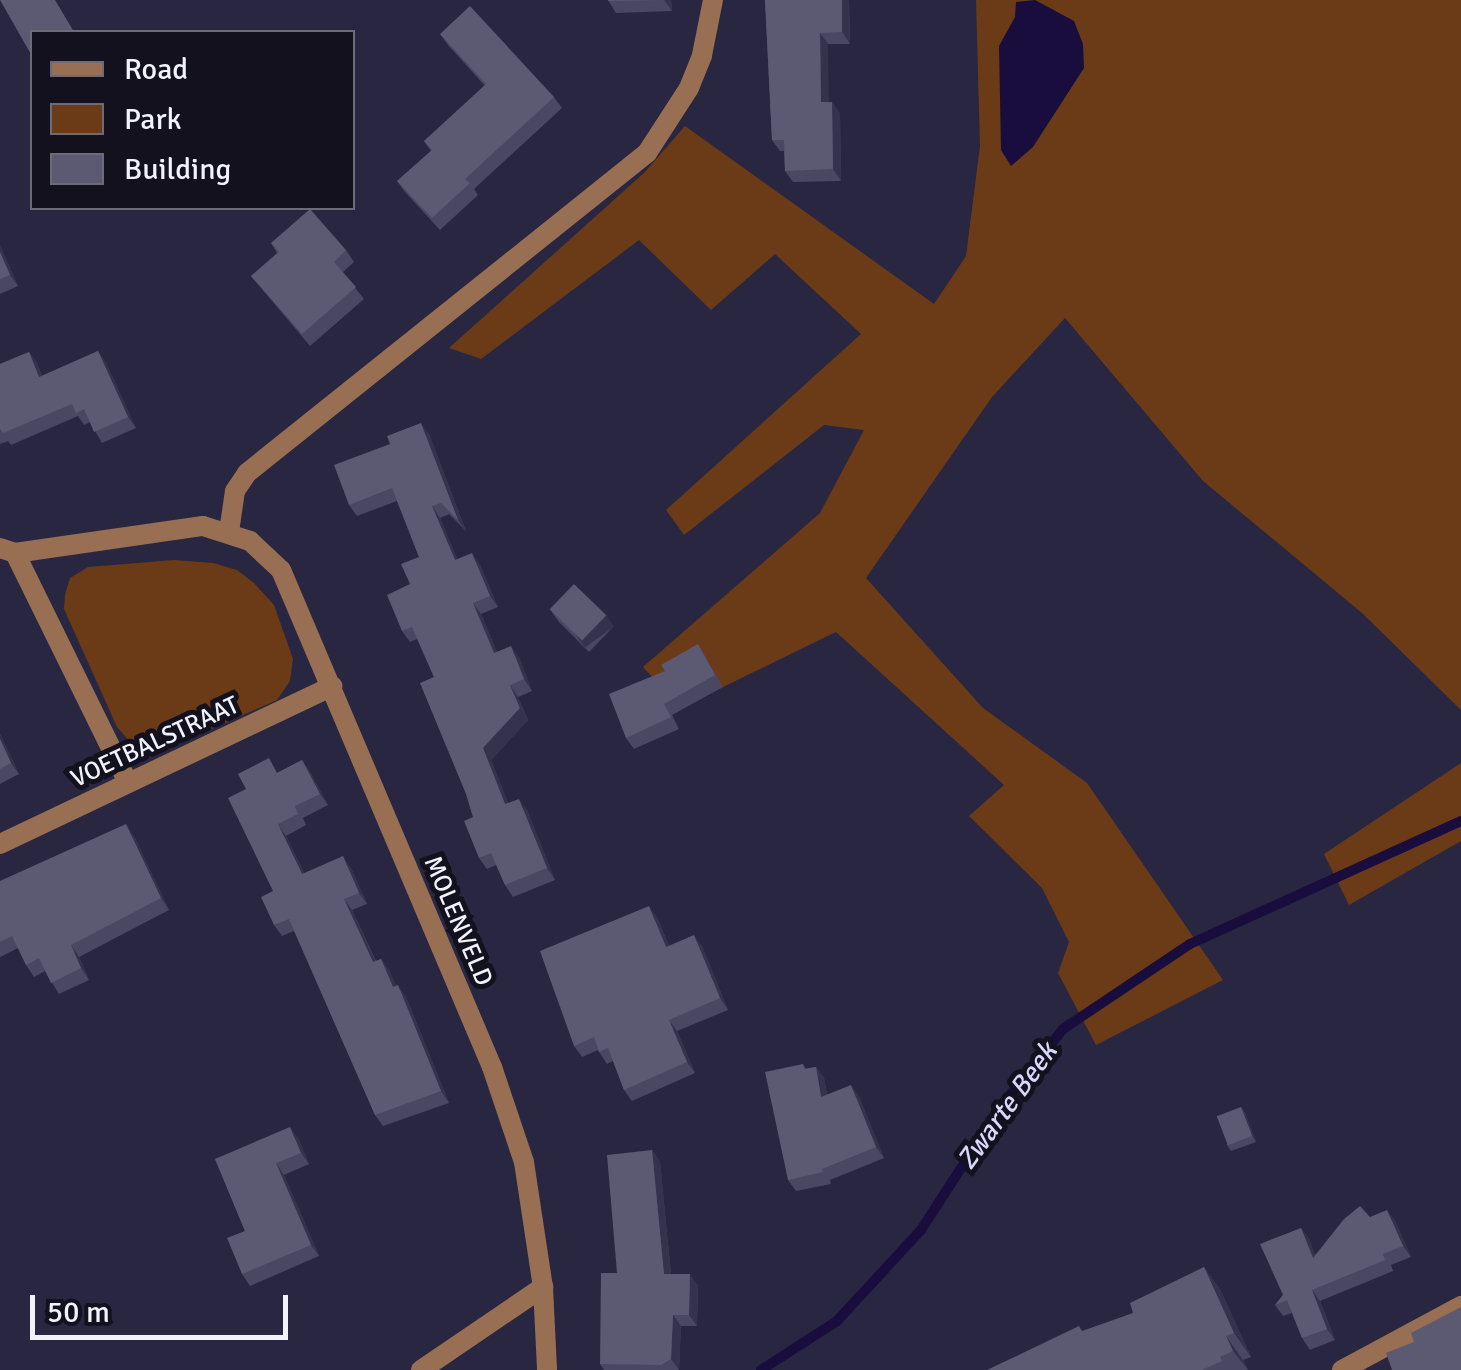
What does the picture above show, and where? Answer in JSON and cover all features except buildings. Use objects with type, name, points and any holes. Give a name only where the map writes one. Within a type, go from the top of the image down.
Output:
[{"type":"street","points":[[128,783],[7,551],[203,526],[229,532],[235,491],[247,473],[647,153],[671,120],[702,55],[712,0]]},
{"type":"street","name":"MOLENVELD","points":[[229,532],[262,550],[280,570],[492,1067],[524,1162],[543,1287],[547,1370]]},
{"type":"street","name":"VOETBALSTRAAT","points":[[0,844],[332,686]]},
{"type":"street","points":[[421,1370],[543,1287]]},
{"type":"street","points":[[1342,1370],[1461,1306]]},
{"type":"green space","points":[[976,0],[1461,0],[1461,710],[1362,613],[1203,481],[1065,318],[992,397],[866,578],[983,708],[1087,783],[1223,980],[1096,1045],[1058,973],[1069,942],[1042,888],[969,816],[1004,785],[836,632],[680,708],[643,667],[820,513],[864,430],[824,425],[684,535],[666,510],[861,334],[775,254],[711,310],[639,240],[481,359],[449,348],[645,172],[685,126],[934,304],[966,256],[980,146]]},
{"type":"green space","points":[[174,560],[213,563],[237,570],[254,583],[274,605],[293,659],[290,681],[277,700],[171,747],[153,750],[131,743],[117,727],[64,609],[65,595],[70,578],[88,567]]},
{"type":"green space","points":[[1461,763],[1461,841],[1349,905],[1324,854]]},
{"type":"shaded area","points":[[1035,0],[1074,21],[1083,44],[1084,68],[1033,147],[1011,166],[1001,150],[999,46],[1015,17],[1016,2]]},
{"type":"waterway","name":"Zwarte Beek","points":[[761,1370],[837,1321],[921,1230],[1002,1105],[1063,1029],[1190,944],[1461,821]]}]
